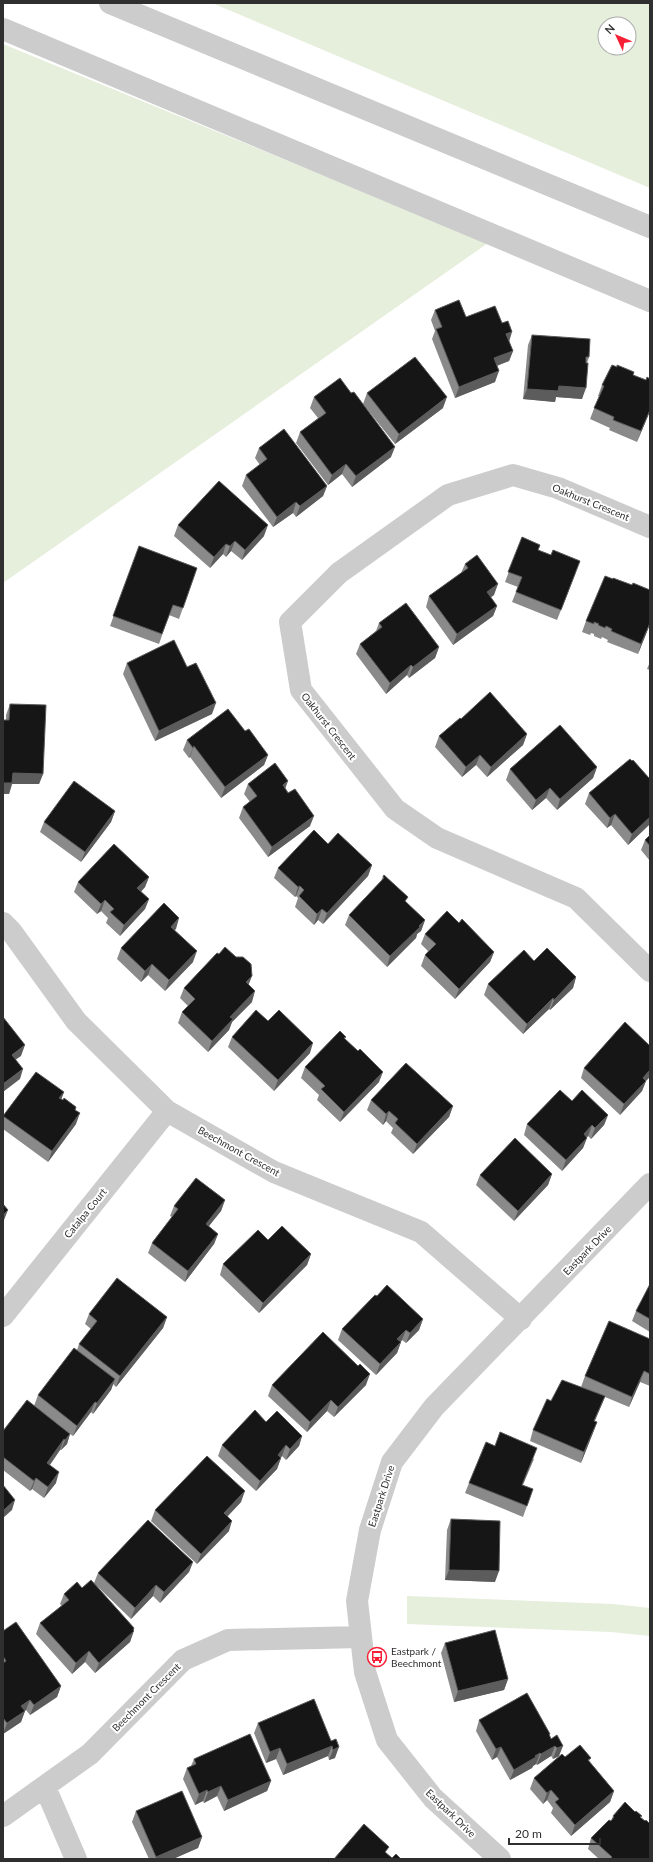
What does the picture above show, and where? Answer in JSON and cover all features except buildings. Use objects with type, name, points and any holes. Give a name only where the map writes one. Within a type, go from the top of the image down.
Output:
[{"type":"street","points":[[110,3],[650,227]]},
{"type":"street","points":[[3,29],[650,301]]},
{"type":"street","name":"Oakhurst Crescent","points":[[650,527],[558,488],[513,475],[448,495],[339,573],[290,622],[301,690],[395,809],[437,838],[576,898],[650,971]]},
{"type":"street","name":"Beechmont Crescent","points":[[3,923],[11,931],[76,1021],[167,1111],[274,1172],[421,1232],[521,1319]]},
{"type":"street","name":"Catalpa Court","points":[[3,1316],[167,1111]]},
{"type":"street","name":"Eastpark Drive","points":[[500,1859],[433,1798],[387,1740],[364,1672],[358,1601],[369,1537],[392,1462],[434,1407],[521,1319],[650,1184]]},
{"type":"street","name":"Beechmont Crescent","points":[[3,1816],[90,1754],[183,1660],[228,1640],[361,1637]]},
{"type":"street","points":[[45,1787],[76,1859]]},
{"type":"green space","points":[[212,3],[650,3],[650,188]]},
{"type":"green space","points":[[3,44],[488,243],[3,583]]},
{"type":"green space","points":[[407,1596],[613,1604],[650,1608],[650,1636],[611,1632],[407,1624]]},
{"type":"place","name":"Eastpark / Beechmont","points":[[377,1657]]}]
